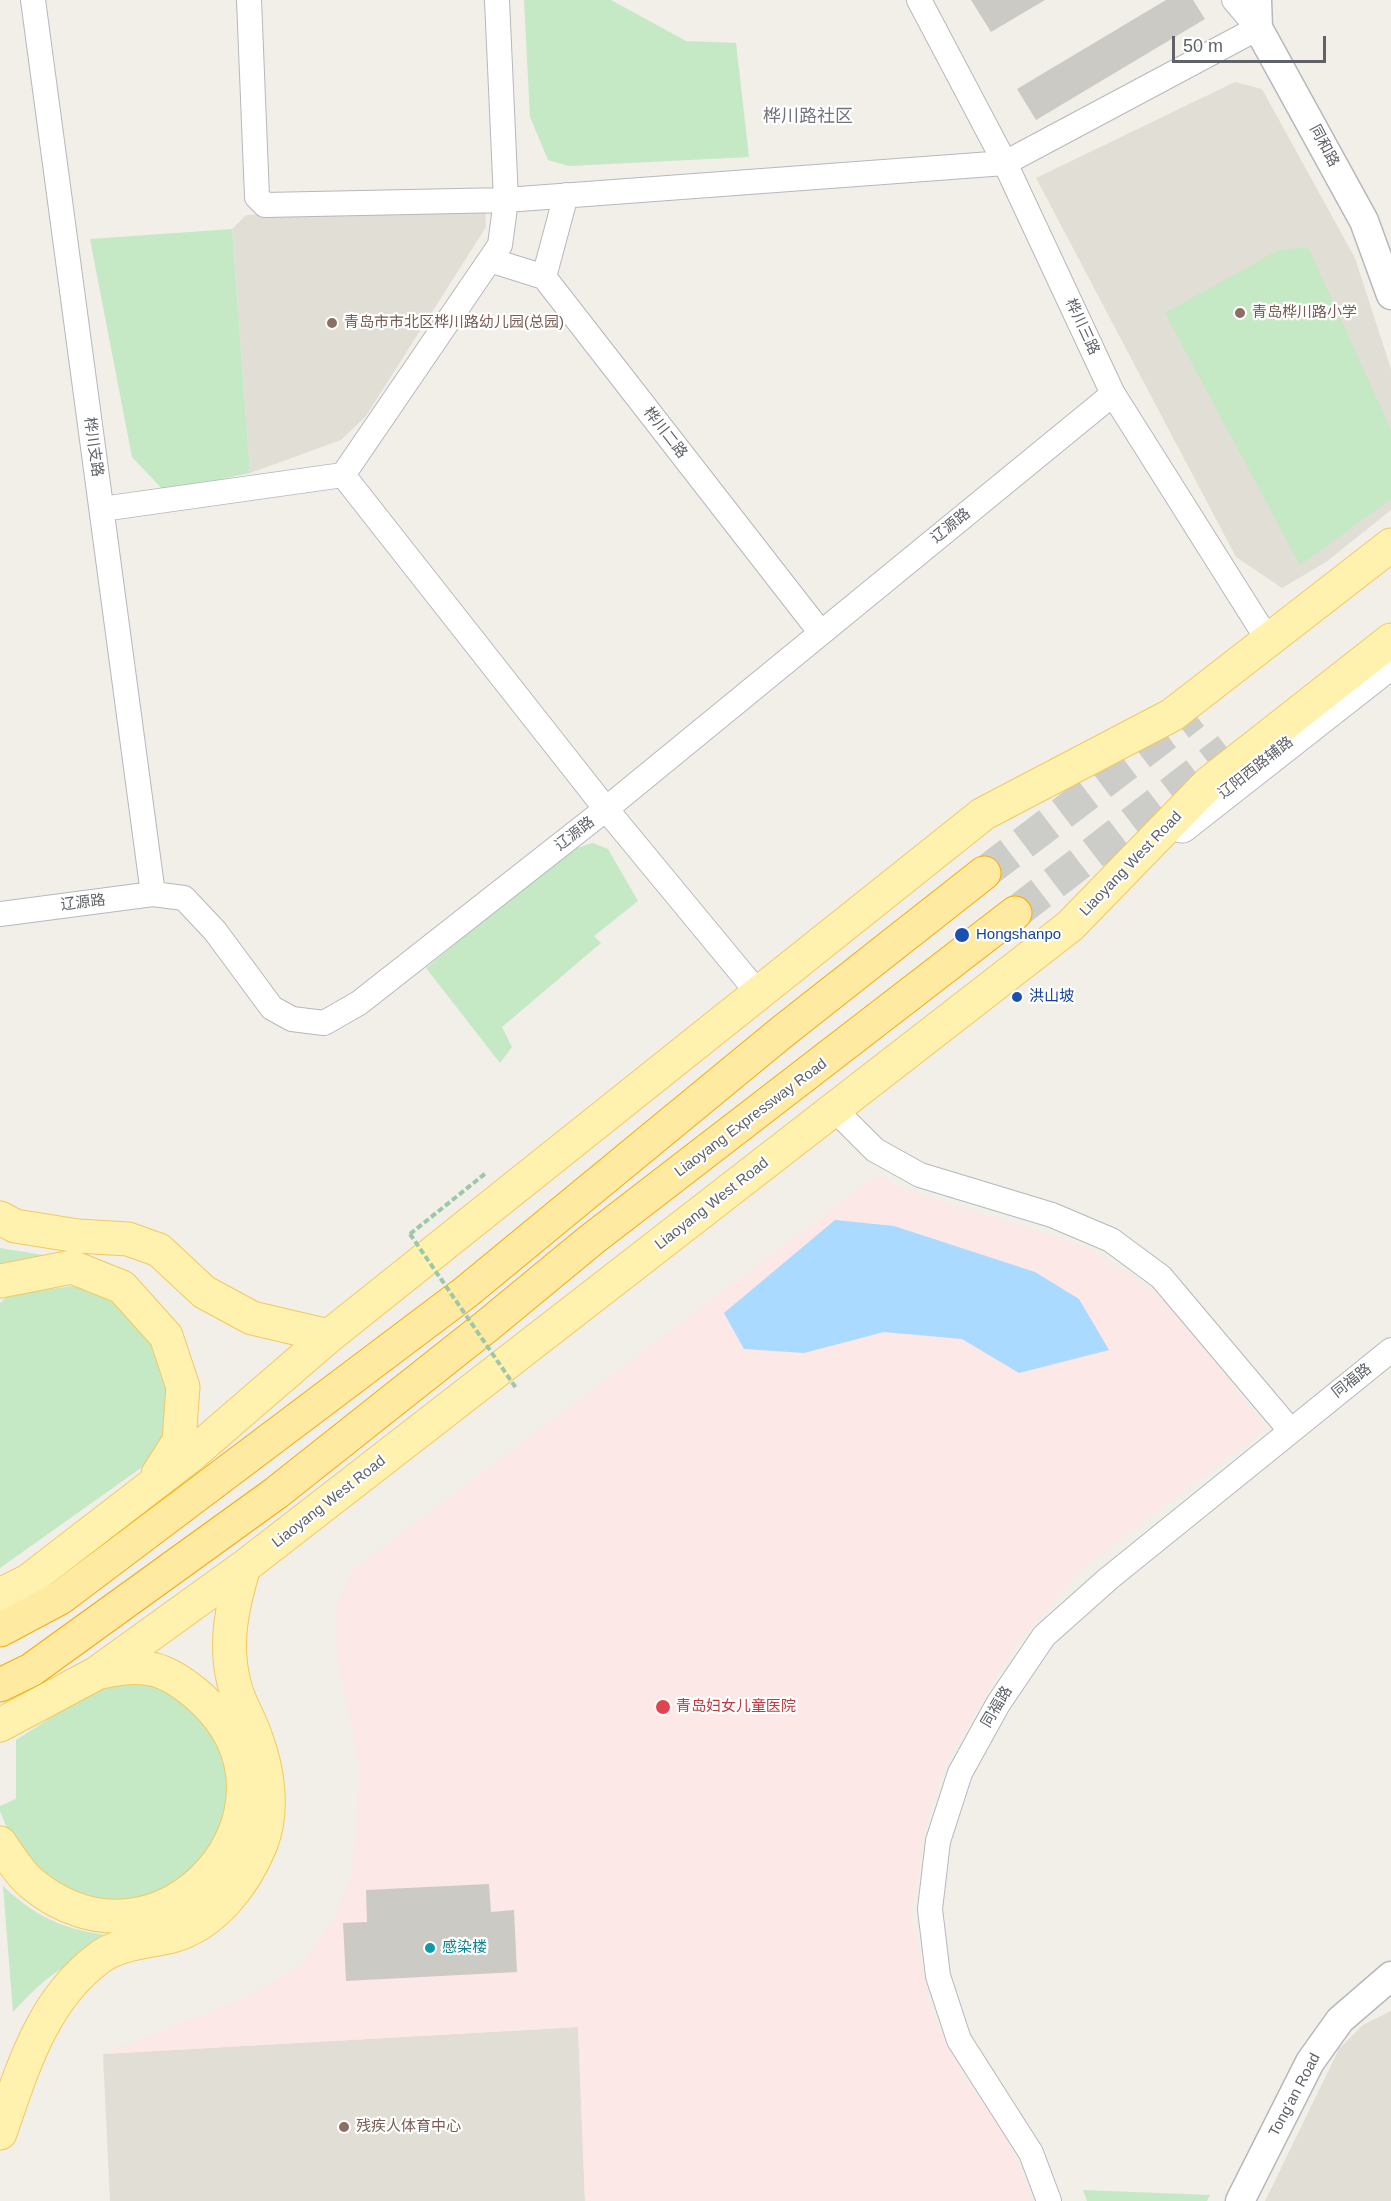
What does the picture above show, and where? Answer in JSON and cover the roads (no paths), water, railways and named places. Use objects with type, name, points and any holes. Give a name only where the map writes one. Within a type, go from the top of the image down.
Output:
[{"type":"highway","points":[[0,1630],[60,1598],[466,1292],[763,1047],[984,873]]},
{"type":"highway","name":"Liaoyang Expressway Road","points":[[0,1685],[31,1670],[276,1493],[591,1240],[1015,913]]},
{"type":"main road","points":[[0,1595],[28,1581],[190,1456],[329,1336],[983,814],[1172,715],[1391,546]]},
{"type":"main road","name":"Liaoyang West Road","points":[[0,1725],[97,1673],[244,1567],[1070,926],[1209,783],[1391,640]]},
{"type":"main road","name":"辽阳西路辅路","points":[[1122,873],[1391,662]]},
{"type":"main road","points":[[0,1218],[15,1226],[78,1236],[128,1239],[159,1250],[204,1292],[252,1318],[329,1336]]},
{"type":"main road","points":[[0,1281],[72,1267],[122,1287],[166,1336],[183,1387],[179,1441],[149,1488]]},
{"type":"main road","points":[[0,2133],[30,2050],[58,2000],[80,1973],[101,1956],[130,1945],[175,1935],[212,1913],[230,1897],[244,1877],[262,1842],[267,1814],[265,1770],[256,1737],[234,1685],[228,1638],[234,1600],[244,1567]]},
{"type":"main road","points":[[0,1843],[29,1881],[53,1899],[81,1912],[108,1916],[134,1915],[179,1900],[199,1885],[215,1867],[232,1839],[244,1783],[235,1745],[227,1728],[191,1690],[152,1667],[125,1666],[97,1673]]},
{"type":"street","name":"桦川支路","points":[[33,0],[153,894]]},
{"type":"street","points":[[249,0],[257,197],[265,205],[506,200],[1005,163],[1258,14],[1234,0]]},
{"type":"street","points":[[102,509],[343,475],[500,245],[506,200],[497,0]]},
{"type":"street","name":"桦川三路","points":[[919,0],[1005,163],[1113,394],[1268,640]]},
{"type":"street","name":"同和路","points":[[1258,14],[1364,221],[1391,294]]},
{"type":"street","points":[[490,260],[544,278],[566,195]]},
{"type":"street","name":"桦川二路","points":[[544,278],[821,633]]},
{"type":"street","name":"辽源路","points":[[0,914],[153,894],[184,898],[215,931],[272,1008],[292,1018],[324,1023],[359,1003],[606,809],[1113,394]]},
{"type":"street","points":[[343,475],[606,809],[758,993]]},
{"type":"street","points":[[838,1105],[844,1119],[875,1150],[920,1175],[1052,1215],[1111,1240],[1161,1276],[1290,1430]]},
{"type":"street","name":"同福路","points":[[1048,2201],[1031,2153],[959,2040],[938,1977],[930,1909],[938,1841],[960,1773],[998,1704],[1044,1636],[1108,1579],[1391,1350]]},
{"type":"street","name":"Tong'an Road","points":[[1240,2201],[1310,2062],[1340,2020],[1391,1976]]},
{"type":"water","points":[[835,1220],[894,1226],[1035,1272],[1079,1299],[1109,1350],[1019,1373],[962,1339],[884,1332],[804,1353],[744,1349],[724,1313]]},
{"type":"tunnel","points":[[984,873],[1194,713]]},
{"type":"tunnel","points":[[1015,913],[1228,749]]},
{"type":"place","name":"青岛桦川路小学","points":[[1240,313]]},
{"type":"place","name":"青岛市市北区桦川路幼儿园(总园)","points":[[332,323]]},
{"type":"place","name":"Hongshanpo","points":[[962,935]]},
{"type":"place","name":"洪山坡","points":[[1017,997]]},
{"type":"place","name":"青岛妇女儿童医院","points":[[663,1707]]},
{"type":"place","name":"感染楼","points":[[430,1948]]},
{"type":"place","name":"残疾人体育中心","points":[[344,2127]]},
{"type":"district","name":"桦川路社区","points":[[808,117]]}]
